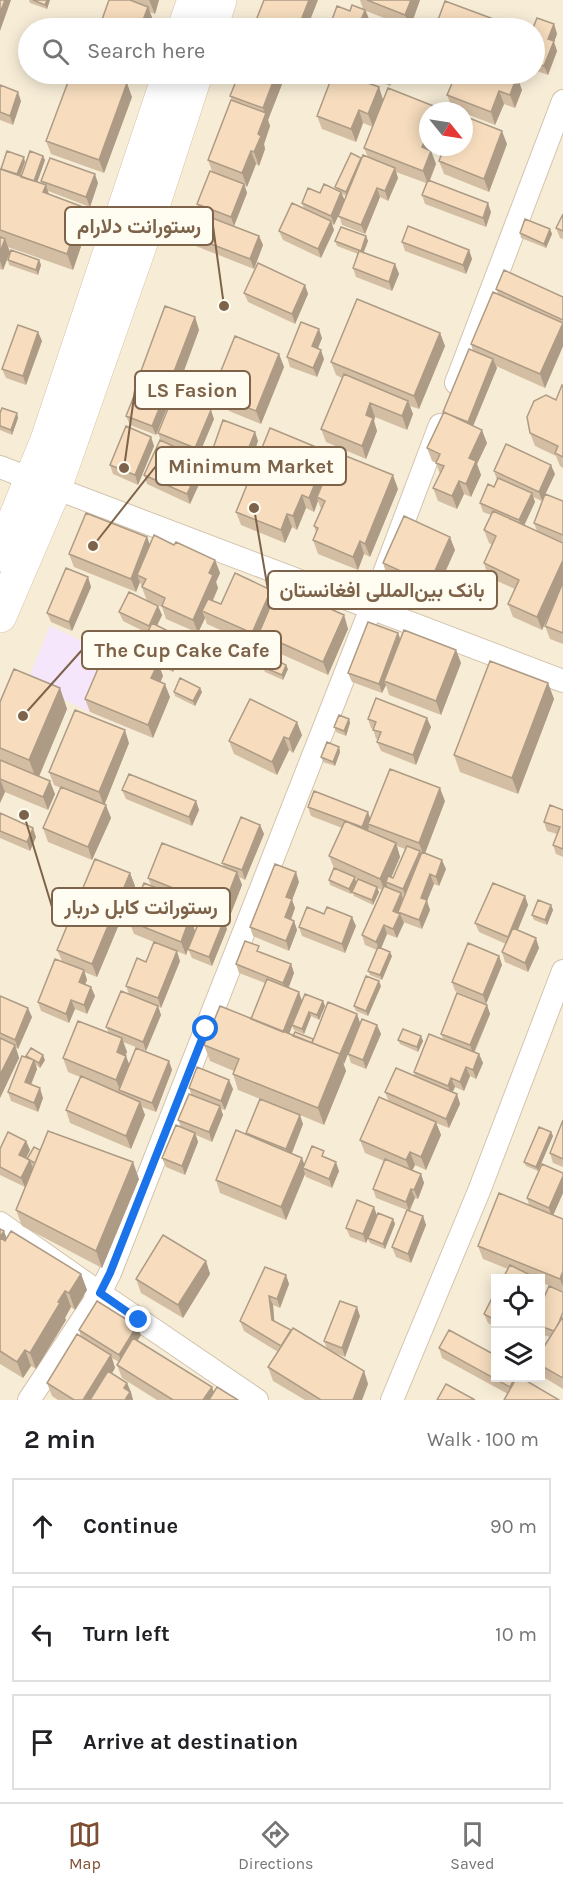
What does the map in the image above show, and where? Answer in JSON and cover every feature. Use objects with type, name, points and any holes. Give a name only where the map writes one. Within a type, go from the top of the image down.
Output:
[{"type":"main road","points":[[188,18],[194,0]]},
{"type":"main road","points":[[214,18],[220,0]]},
{"type":"main road","points":[[0,555],[43,484],[46,440],[166,84]]},
{"type":"main road","points":[[0,616],[43,484],[142,240],[193,84]]},
{"type":"street","points":[[29,1400],[100,1293],[110,1273],[371,608],[563,101]]},
{"type":"street","points":[[0,467],[563,681]]},
{"type":"street","points":[[392,1400],[479,1191],[563,971]]},
{"type":"street","points":[[479,1191],[500,1200]]},
{"type":"street","points":[[0,1223],[257,1400]]},
{"type":"shaded area","points":[[0,0],[563,0],[563,1400],[0,1400]]},
{"type":"shaded area","points":[[50,626],[163,676],[156,691],[170,697],[153,738],[90,712],[27,682]]},
{"type":"building","points":[[0,0],[5,0],[0,13]]},
{"type":"building","points":[[33,0],[47,0],[45,5]]},
{"type":"building","points":[[109,0],[130,0],[148,7],[144,18],[103,18]]},
{"type":"building","points":[[264,0],[309,0],[302,18],[257,18]]},
{"type":"building","points":[[367,0],[411,0],[405,15]]},
{"type":"building","points":[[445,1],[491,18],[439,18]]},
{"type":"building","points":[[352,5],[365,10],[362,18],[333,18],[337,6],[350,11]]},
{"type":"building","points":[[545,21],[554,24],[548,39],[554,41],[545,64]]},
{"type":"building","points":[[67,84],[127,84],[99,160],[46,141]]},
{"type":"building","points":[[235,84],[272,84],[263,108],[230,96]]},
{"type":"building","points":[[329,84],[371,84],[379,87],[368,114],[359,110],[351,129],[317,116]]},
{"type":"building","points":[[452,84],[514,84],[510,95],[499,91],[491,112],[473,105],[473,102],[465,102],[447,95]]},
{"type":"building","points":[[0,85],[18,92],[10,116],[0,112]]},
{"type":"building","points":[[388,88],[423,102],[419,102],[419,156],[429,156],[423,171],[364,148]]},
{"type":"building","points":[[231,100],[266,113],[258,134],[261,136],[254,152],[251,151],[242,173],[208,160]]},
{"type":"building","points":[[473,120],[502,131],[484,179],[439,161],[441,156],[473,156]]},
{"type":"building","points":[[7,151],[24,157],[17,174],[1,169]]},
{"type":"building","points":[[30,151],[43,156],[34,181],[21,177]]},
{"type":"building","points":[[351,153],[361,158],[346,192],[335,187]]},
{"type":"building","points":[[363,155],[395,168],[385,191],[377,188],[361,225],[338,216]]},
{"type":"building","points":[[50,158],[95,174],[86,197],[41,181]]},
{"type":"building","points":[[0,169],[46,185],[43,192],[83,207],[67,254],[0,230]]},
{"type":"building","points":[[210,171],[244,184],[231,217],[197,204]]},
{"type":"building","points":[[428,180],[488,203],[483,218],[422,195]]},
{"type":"building","points":[[324,184],[341,192],[331,216],[302,203],[308,188],[320,193]]},
{"type":"building","points":[[292,203],[331,221],[318,249],[279,231]]},
{"type":"building","points":[[194,211],[259,236],[250,259],[185,234]]},
{"type":"building","points":[[563,214],[563,231],[556,228]]},
{"type":"building","points":[[525,219],[550,229],[544,244],[520,233]]},
{"type":"building","points":[[408,226],[469,250],[463,265],[402,242]]},
{"type":"building","points":[[341,227],[366,236],[361,251],[335,241]]},
{"type":"building","points":[[0,237],[5,239],[0,252]]},
{"type":"building","points":[[11,250],[39,260],[36,270],[8,260]]},
{"type":"building","points":[[359,251],[395,264],[389,282],[353,268]]},
{"type":"building","points":[[258,263],[305,285],[292,314],[244,293]]},
{"type":"building","points":[[504,270],[563,297],[563,320],[496,289]]},
{"type":"building","points":[[493,292],[563,323],[540,374],[471,344]]},
{"type":"building","points":[[357,299],[440,333],[414,396],[331,362]]},
{"type":"building","points":[[165,306],[195,317],[170,382],[141,371]]},
{"type":"building","points":[[301,322],[319,329],[312,346],[321,350],[313,368],[287,357]]},
{"type":"building","points":[[18,325],[38,332],[23,376],[2,369]]},
{"type":"building","points":[[235,336],[279,354],[256,411],[224,398],[226,393],[214,388]]},
{"type":"building","points":[[469,349],[493,359],[468,422],[443,412]]},
{"type":"building","points":[[344,374],[408,401],[402,416],[370,403],[366,415],[373,418],[362,446],[321,429]]},
{"type":"building","points":[[140,381],[166,392],[152,426],[126,416]]},
{"type":"building","points":[[562,385],[563,457],[555,453],[558,446],[530,433],[527,417],[534,401],[546,395],[556,400]]},
{"type":"building","points":[[174,394],[211,410],[195,448],[158,433]]},
{"type":"building","points":[[2,408],[17,413],[11,430],[0,426]]},
{"type":"building","points":[[444,412],[482,430],[469,458],[476,461],[466,484],[459,481],[452,496],[433,488],[444,466],[436,463],[440,454],[427,448]]},
{"type":"building","points":[[223,420],[255,432],[242,465],[211,454]]},
{"type":"building","points":[[126,426],[151,437],[135,475],[110,465]]},
{"type":"building","points":[[270,428],[328,452],[309,498],[302,495],[293,516],[287,514],[281,530],[236,512]]},
{"type":"building","points":[[160,440],[203,460],[187,494],[144,475]]},
{"type":"building","points":[[506,444],[551,465],[539,492],[494,471]]},
{"type":"building","points":[[336,452],[393,475],[365,544],[360,541],[353,557],[313,540],[318,528],[314,526],[325,501],[317,497]]},
{"type":"building","points":[[498,478],[532,493],[519,520],[480,503],[488,484],[494,487]]},
{"type":"building","points":[[545,494],[563,501],[563,535],[534,523]]},
{"type":"building","points":[[493,511],[563,543],[563,560],[537,617],[508,604],[519,580],[484,563],[496,536],[484,530]]},
{"type":"building","points":[[86,513],[147,537],[131,579],[69,554]]},
{"type":"building","points":[[404,516],[450,537],[429,584],[383,563]]},
{"type":"building","points":[[154,535],[174,545],[176,542],[215,560],[209,573],[213,575],[193,620],[162,606],[165,598],[142,587],[146,579],[137,575]]},
{"type":"building","points":[[66,568],[88,577],[69,622],[47,613]]},
{"type":"building","points":[[235,573],[271,590],[252,633],[202,611],[208,599],[221,604]]},
{"type":"building","points":[[563,582],[563,633],[545,626]]},
{"type":"building","points":[[279,586],[344,615],[323,662],[259,633]]},
{"type":"building","points":[[129,592],[158,606],[149,626],[119,612]]},
{"type":"building","points":[[368,622],[398,633],[379,684],[348,673]]},
{"type":"building","points":[[152,623],[182,638],[169,663],[140,649]]},
{"type":"building","points":[[404,630],[456,650],[436,701],[384,681]]},
{"type":"building","points":[[109,643],[158,663],[151,678],[165,684],[148,725],[85,699]]},
{"type":"building","points":[[268,656],[286,665],[282,675],[263,667]]},
{"type":"building","points":[[490,661],[548,683],[512,778],[454,755]]},
{"type":"building","points":[[14,669],[60,688],[29,760],[0,748],[0,702]]},
{"type":"building","points":[[180,678],[200,688],[193,701],[174,692]]},
{"type":"building","points":[[376,698],[427,718],[413,755],[377,742],[381,732],[373,730],[376,722],[368,719]]},
{"type":"building","points":[[250,699],[297,722],[289,739],[284,737],[272,762],[229,741]]},
{"type":"building","points":[[75,710],[125,730],[99,792],[49,772]]},
{"type":"building","points":[[339,715],[349,719],[344,731],[334,727]]},
{"type":"building","points":[[327,742],[339,747],[333,762],[321,757]]},
{"type":"building","points":[[0,760],[50,781],[43,797],[0,779]]},
{"type":"building","points":[[390,769],[440,788],[419,843],[368,824]]},
{"type":"building","points":[[129,774],[196,801],[189,817],[122,790]]},
{"type":"building","points":[[61,787],[106,805],[88,847],[43,828]]},
{"type":"building","points":[[314,791],[368,812],[362,827],[308,807]]},
{"type":"building","points":[[550,805],[563,810],[563,849],[553,845],[560,827],[544,822]]},
{"type":"building","points":[[0,813],[33,828],[27,842],[0,831]]},
{"type":"building","points":[[241,817],[260,825],[242,870],[222,863]]},
{"type":"building","points":[[345,821],[396,843],[380,879],[329,856]]},
{"type":"building","points":[[162,843],[237,872],[223,908],[148,878]]},
{"type":"building","points":[[407,846],[420,851],[403,889],[386,882],[388,876],[393,878]]},
{"type":"building","points":[[422,852],[442,860],[436,877],[430,874],[421,898],[427,900],[419,920],[398,912]]},
{"type":"building","points":[[95,859],[130,873],[92,964],[57,950]]},
{"type":"building","points":[[275,864],[296,872],[286,897],[292,899],[285,917],[294,921],[286,941],[250,927]]},
{"type":"building","points":[[334,868],[355,877],[349,889],[329,880]]},
{"type":"building","points":[[358,879],[377,887],[372,900],[352,892]]},
{"type":"building","points":[[144,883],[192,902],[187,916],[190,917],[181,942],[129,921]]},
{"type":"building","points":[[493,883],[525,896],[508,937],[475,923]]},
{"type":"building","points":[[384,886],[401,893],[393,911],[400,914],[393,929],[384,925],[376,942],[362,935]]},
{"type":"building","points":[[538,900],[551,905],[545,920],[532,915]]},
{"type":"building","points":[[307,907],[324,914],[327,907],[352,917],[342,944],[299,927]]},
{"type":"building","points":[[203,912],[224,920],[209,957],[188,949]]},
{"type":"building","points":[[513,928],[536,938],[525,963],[502,952]]},
{"type":"building","points":[[245,941],[259,946],[257,951],[291,964],[283,983],[236,964]]},
{"type":"building","points":[[154,942],[177,951],[158,998],[126,986],[137,958],[146,962]]},
{"type":"building","points":[[468,943],[499,956],[483,995],[452,982]]},
{"type":"building","points":[[378,947],[390,952],[380,975],[368,971]]},
{"type":"building","points":[[55,959],[84,970],[79,982],[91,987],[84,1005],[71,1000],[66,1014],[38,1002]]},
{"type":"building","points":[[366,976],[379,981],[366,1011],[354,1006]]},
{"type":"building","points":[[267,979],[299,992],[283,1032],[251,1019]]},
{"type":"building","points":[[121,991],[158,1006],[143,1042],[106,1027]]},
{"type":"building","points":[[457,993],[487,1005],[470,1045],[441,1034]]},
{"type":"building","points":[[305,994],[323,1001],[317,1015],[309,1012],[302,1029],[292,1025]]},
{"type":"building","points":[[0,996],[28,1008],[15,1040],[0,1033]]},
{"type":"building","points":[[328,1002],[357,1014],[340,1054],[312,1043]]},
{"type":"building","points":[[220,1006],[340,1054],[318,1108],[233,1074],[239,1059],[204,1045]]},
{"type":"building","points":[[362,1019],[377,1025],[363,1060],[348,1054]]},
{"type":"building","points":[[78,1021],[122,1038],[117,1052],[126,1056],[116,1080],[63,1058]]},
{"type":"building","points":[[403,1029],[421,1036],[417,1047],[398,1040]]},
{"type":"building","points":[[295,1032],[313,1039],[312,1043],[293,1036]]},
{"type":"building","points":[[429,1034],[479,1054],[473,1070],[466,1067],[460,1082],[451,1078],[448,1086],[414,1072]]},
{"type":"building","points":[[0,1038],[15,1045],[0,1075]]},
{"type":"building","points":[[31,1048],[43,1055],[39,1063],[26,1056]]},
{"type":"building","points":[[136,1048],[169,1061],[152,1103],[119,1090]]},
{"type":"building","points":[[22,1056],[34,1060],[25,1082],[40,1088],[34,1103],[8,1092]]},
{"type":"building","points":[[197,1067],[229,1080],[221,1101],[189,1088]]},
{"type":"building","points":[[396,1068],[457,1094],[446,1119],[385,1092]]},
{"type":"building","points":[[81,1076],[140,1102],[126,1136],[66,1110]]},
{"type":"building","points":[[189,1094],[220,1106],[209,1132],[178,1120]]},
{"type":"building","points":[[379,1097],[436,1122],[421,1157],[410,1152],[406,1160],[360,1140]]},
{"type":"building","points":[[260,1099],[300,1115],[286,1149],[246,1133]]},
{"type":"building","points":[[563,1120],[563,1159],[550,1153]]},
{"type":"building","points":[[176,1125],[195,1133],[182,1166],[162,1158]]},
{"type":"building","points":[[539,1127],[551,1132],[536,1167],[524,1162]]},
{"type":"building","points":[[236,1130],[302,1158],[281,1207],[216,1180]]},
{"type":"building","points":[[48,1131],[133,1162],[96,1251],[16,1210]]},
{"type":"building","points":[[8,1132],[26,1141],[19,1155],[30,1160],[21,1178],[0,1167],[0,1149]]},
{"type":"building","points":[[312,1146],[324,1151],[322,1156],[336,1162],[329,1179],[303,1168]]},
{"type":"building","points":[[34,1147],[40,1150],[35,1163],[27,1159]]},
{"type":"building","points":[[385,1159],[421,1174],[406,1202],[373,1189]]},
{"type":"building","points":[[542,1164],[563,1173],[549,1208],[527,1198]]},
{"type":"building","points":[[499,1193],[563,1219],[563,1271],[560,1279],[478,1246]]},
{"type":"building","points":[[357,1200],[374,1207],[363,1234],[346,1228]]},
{"type":"building","points":[[407,1210],[423,1216],[408,1254],[392,1247]]},
{"type":"building","points":[[378,1213],[393,1219],[383,1244],[368,1238]]},
{"type":"building","points":[[11,1231],[81,1274],[69,1293],[65,1291],[30,1353],[25,1350],[17,1362],[0,1351],[0,1240],[1,1238],[5,1241]]},
{"type":"building","points":[[163,1235],[206,1261],[178,1305],[136,1279]]},
{"type":"building","points":[[510,1265],[528,1274],[505,1274]]},
{"type":"building","points":[[265,1267],[286,1275],[277,1299],[269,1296],[272,1320],[291,1330],[281,1346],[240,1321]]},
{"type":"building","points":[[549,1286],[563,1292],[563,1312],[554,1331],[545,1328],[545,1295]]},
{"type":"building","points":[[491,1300],[491,1318],[484,1314]]},
{"type":"building","points":[[97,1301],[137,1326],[119,1355],[79,1330]]},
{"type":"building","points":[[340,1301],[357,1307],[342,1348],[324,1341]]},
{"type":"building","points":[[563,1318],[563,1378],[545,1368],[545,1345]]},
{"type":"building","points":[[293,1328],[364,1371],[353,1400],[321,1400],[268,1367]]},
{"type":"building","points":[[449,1330],[491,1353],[491,1377],[439,1348]]},
{"type":"building","points":[[77,1334],[111,1355],[83,1400],[74,1400],[47,1383]]},
{"type":"building","points":[[133,1338],[212,1387],[203,1400],[173,1400],[117,1365]]},
{"type":"building","points":[[108,1371],[127,1383],[124,1388],[130,1392],[125,1400],[90,1400]]},
{"type":"building","points":[[501,1382],[512,1382],[510,1387]]},
{"type":"building","points":[[514,1382],[528,1382],[559,1400],[504,1400]]},
{"type":"building","points":[[446,1384],[475,1400],[437,1400]]},
{"type":"building","points":[[217,1387],[238,1400],[209,1400]]},
{"type":"place","name":"رستورانت دلارام","points":[[224,306]]},
{"type":"place","name":"LS Fasion","points":[[124,468]]},
{"type":"place","name":"بانک بین‌المللی افغانستان","points":[[254,508]]},
{"type":"place","name":"Minimum Market","points":[[93,546]]},
{"type":"place","name":"The Cup Cake Cafe","points":[[23,716]]},
{"type":"place","name":"رستورانت کابل دربار","points":[[24,815]]},
{"type":"route","points":[[139,1320],[100,1293],[110,1273],[206,1029]]}]
